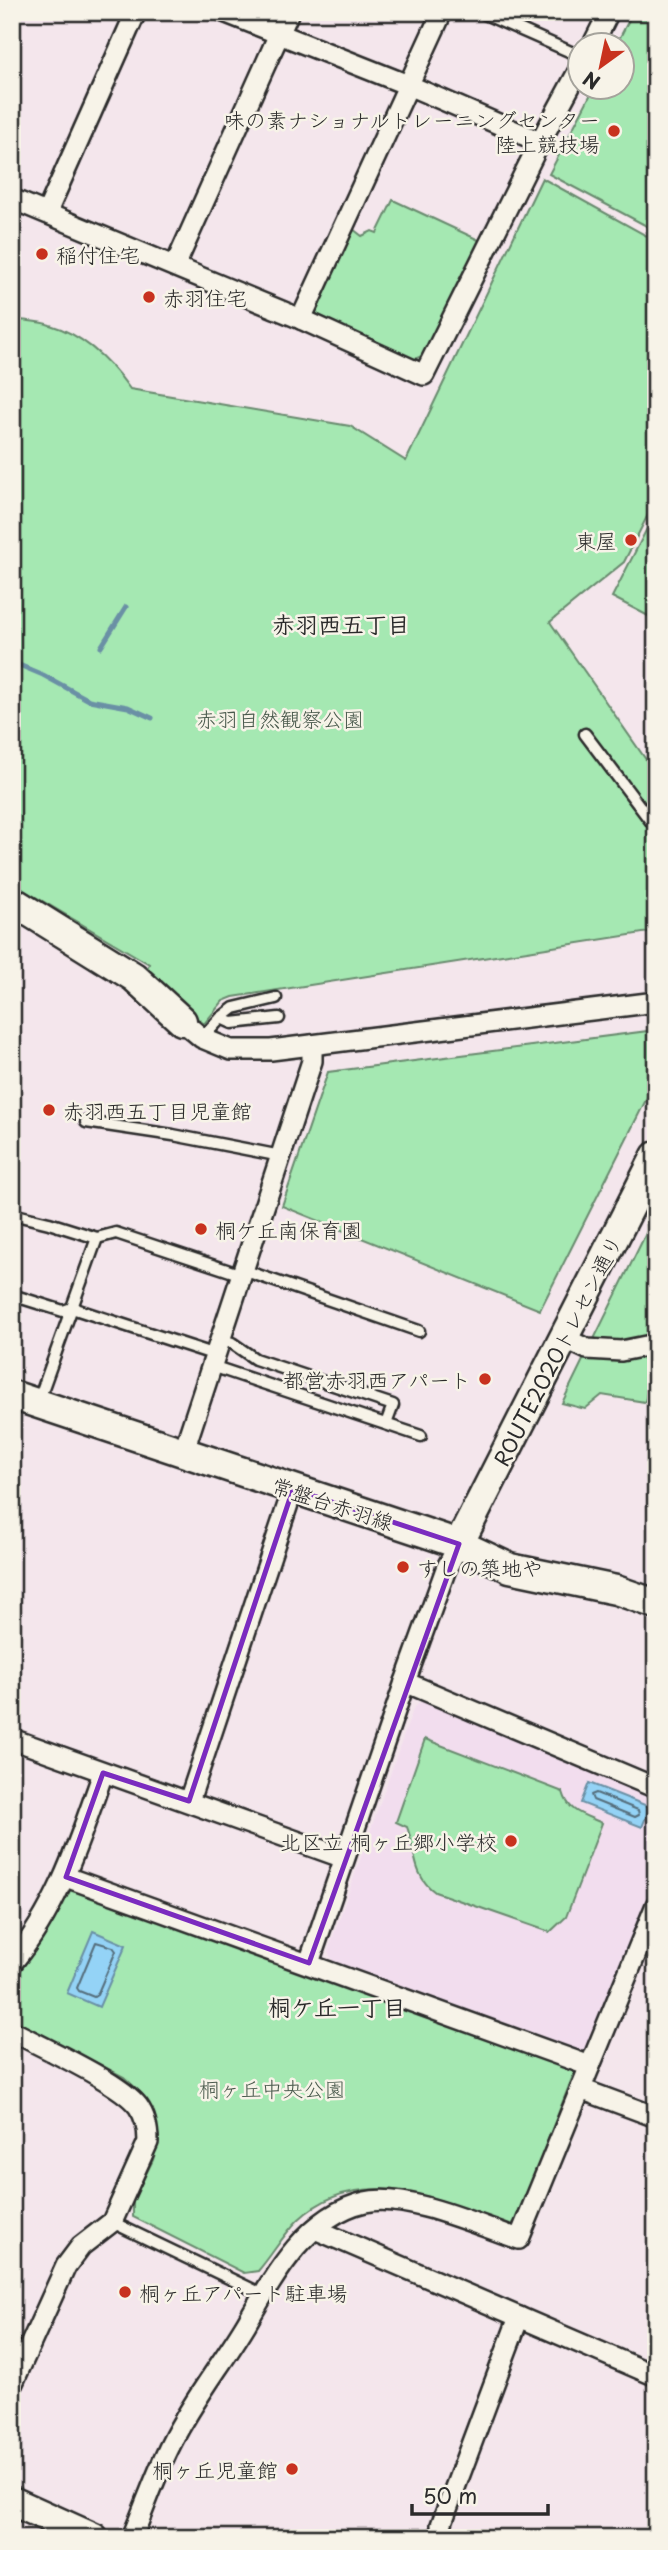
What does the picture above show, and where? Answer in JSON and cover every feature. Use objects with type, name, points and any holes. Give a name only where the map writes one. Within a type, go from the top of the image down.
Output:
[{"type":"main road","points":[[12,901],[134,977],[192,1030]]},
{"type":"main road","name":"ROUTE2020トレセン通り","points":[[459,1544],[562,1337],[654,1161]]},
{"type":"main road","name":"常盤台赤羽線","points":[[25,1399],[459,1544],[510,1568],[616,1590],[656,1604]]},
{"type":"main road","points":[[12,2501],[94,2538]]},
{"type":"street","points":[[47,212],[136,12]]},
{"type":"street","points":[[224,12],[408,85],[540,142]]},
{"type":"street","points":[[175,266],[289,12]]},
{"type":"street","points":[[301,319],[442,12]]},
{"type":"street","points":[[599,32],[609,12]]},
{"type":"street","points":[[12,199],[301,319],[424,375],[566,94]]},
{"type":"street","points":[[192,1030],[231,1051],[271,1050],[656,1002]]},
{"type":"street","points":[[183,1453],[312,1062],[312,1045]]},
{"type":"street","points":[[562,1337],[587,1349],[621,1351],[656,1344]]},
{"type":"street","points":[[189,1801],[293,1489]]},
{"type":"street","points":[[309,1963],[405,1682],[446,1569],[459,1544]]},
{"type":"street","points":[[405,1682],[656,1788]]},
{"type":"street","points":[[12,1739],[344,1858]]},
{"type":"street","points":[[12,1963],[27,1944],[66,1877],[103,1773]]},
{"type":"street","points":[[66,1877],[590,2066]]},
{"type":"street","points":[[130,2538],[171,2443],[199,2394],[245,2325],[262,2294],[315,2229],[336,2213],[351,2206],[367,2201],[385,2201],[402,2202],[455,2217],[519,2239],[656,1905]]},
{"type":"street","points":[[12,2031],[127,2094],[142,2113],[148,2132],[148,2142],[112,2222],[82,2246],[66,2266],[12,2385]]},
{"type":"street","points":[[581,2089],[656,2117]]},
{"type":"street","points":[[315,2229],[656,2376]]},
{"type":"street","points":[[443,2538],[441,2525],[519,2317]]},
{"type":"lane","points":[[480,12],[566,50]]},
{"type":"lane","points":[[585,734],[656,828]]},
{"type":"lane","points":[[192,1030],[221,1018],[234,1008],[276,998]]},
{"type":"lane","points":[[221,1018],[232,1023],[279,1018]]},
{"type":"lane","points":[[86,1122],[282,1156]]},
{"type":"lane","points":[[12,1214],[97,1238],[116,1233],[419,1331]]},
{"type":"lane","points":[[25,1399],[72,1308],[97,1238]]},
{"type":"lane","points":[[12,1295],[63,1311],[72,1308],[216,1353],[421,1436]]},
{"type":"lane","points":[[216,1353],[232,1343],[255,1359],[393,1405],[386,1424]]},
{"type":"lane","points":[[112,2222],[262,2294]]},
{"type":"highlighted area","points":[[293,1489],[459,1544],[309,1963],[66,1877],[103,1773],[189,1801]]},
{"type":"shaded area","name":"北区立 桐ヶ丘郷小学校","points":[[424,1699],[656,1797],[656,1885],[585,2054],[333,1962],[328,1951],[413,1709]]},
{"type":"green space","name":"味の素ナショナルトレーニングセンター 陸上競技場","points":[[633,12],[656,12],[656,231],[549,174],[587,102],[636,102],[636,32],[623,32]]},
{"type":"green space","name":"赤羽自然観察公園","points":[[542,178],[656,241],[656,499],[624,562],[550,622],[656,774],[656,931],[233,997],[223,1001],[204,1024],[145,973],[149,964],[12,883],[12,319],[46,324],[74,335],[105,359],[130,389],[350,426],[406,461]]},
{"type":"green space","points":[[393,200],[481,241],[422,356],[412,360],[314,313],[353,229],[362,236],[372,231],[377,233]]},
{"type":"green space","points":[[656,511],[656,620],[612,597]]},
{"type":"green space","points":[[656,1030],[656,1080],[540,1310],[282,1206],[328,1072]]},
{"type":"green space","points":[[656,1213],[656,1337],[592,1343]]},
{"type":"green space","points":[[656,1350],[645,1402],[602,1395],[585,1409],[562,1403],[586,1354]]},
{"type":"green space","points":[[425,1739],[563,1792],[573,1809],[602,1823],[566,1917],[550,1932],[435,1892],[422,1878],[407,1827],[396,1822]]},
{"type":"green space","name":"桐ヶ丘中央公園","points":[[71,1888],[568,2065],[574,2073],[516,2221],[509,2226],[429,2197],[401,2191],[374,2189],[347,2192],[322,2202],[298,2220],[258,2271],[244,2273],[133,2217],[133,2200],[153,2160],[159,2138],[154,2113],[142,2094],[124,2077],[12,2019],[12,1976],[29,1956],[65,1893]]},
{"type":"water","points":[[589,1783],[650,1807],[642,1827],[581,1803]]},
{"type":"water","points":[[93,1931],[126,1945],[99,2007],[67,1993]]},
{"type":"waterway","points":[[101,647],[126,607]]},
{"type":"waterway","points":[[12,662],[89,700],[128,707],[152,718]]},
{"type":"place","name":"味の素ナショナルトレーニングセンター 陸上競技場","points":[[614,131]]},
{"type":"place","name":"稲付住宅","points":[[42,254]]},
{"type":"place","name":"赤羽住宅","points":[[149,297]]},
{"type":"place","name":"東屋","points":[[631,540]]},
{"type":"place","name":"赤羽西五丁目児童館","points":[[49,1110]]},
{"type":"place","name":"桐ケ丘南保育園","points":[[201,1229]]},
{"type":"place","name":"都営赤羽西アパート","points":[[485,1379]]},
{"type":"place","name":"すしの築地や","points":[[403,1567]]},
{"type":"place","name":"北区立 桐ヶ丘郷小学校","points":[[511,1841]]},
{"type":"place","name":"桐ヶ丘アパート駐車場","points":[[125,2292]]},
{"type":"place","name":"桐ヶ丘児童館","points":[[292,2469]]},
{"type":"district","name":"赤羽西五丁目","points":[[341,623]]},
{"type":"district","name":"桐ケ丘一丁目","points":[[337,2006]]}]
